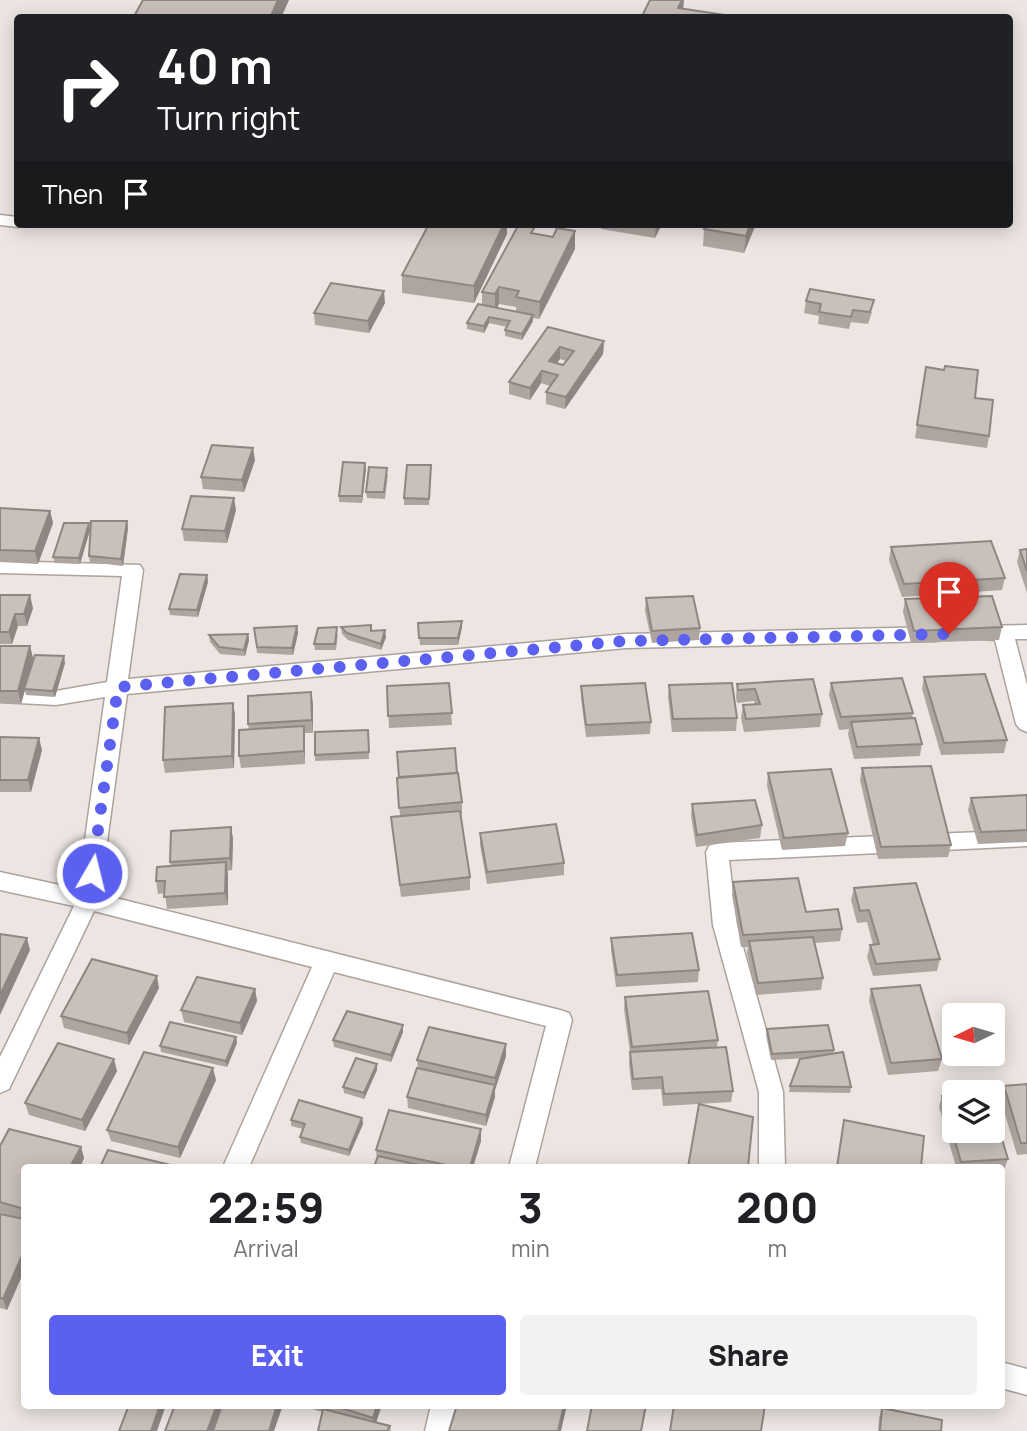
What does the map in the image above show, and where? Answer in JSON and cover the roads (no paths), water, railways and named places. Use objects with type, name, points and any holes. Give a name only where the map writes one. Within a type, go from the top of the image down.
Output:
[{"type":"street","points":[[0,567],[132,570],[88,900],[0,1082]]},
{"type":"street","points":[[0,695],[56,698],[118,687],[626,641],[1027,632]]},
{"type":"street","points":[[1003,633],[1027,724]]},
{"type":"street","points":[[772,1164],[771,1092],[725,925],[717,852],[1027,838]]},
{"type":"street","points":[[0,881],[88,900],[560,1020],[523,1164]]},
{"type":"street","points":[[237,1164],[327,960]]},
{"type":"street","points":[[1005,1376],[1027,1382]]},
{"type":"street","points":[[439,1431],[444,1409]]}]
